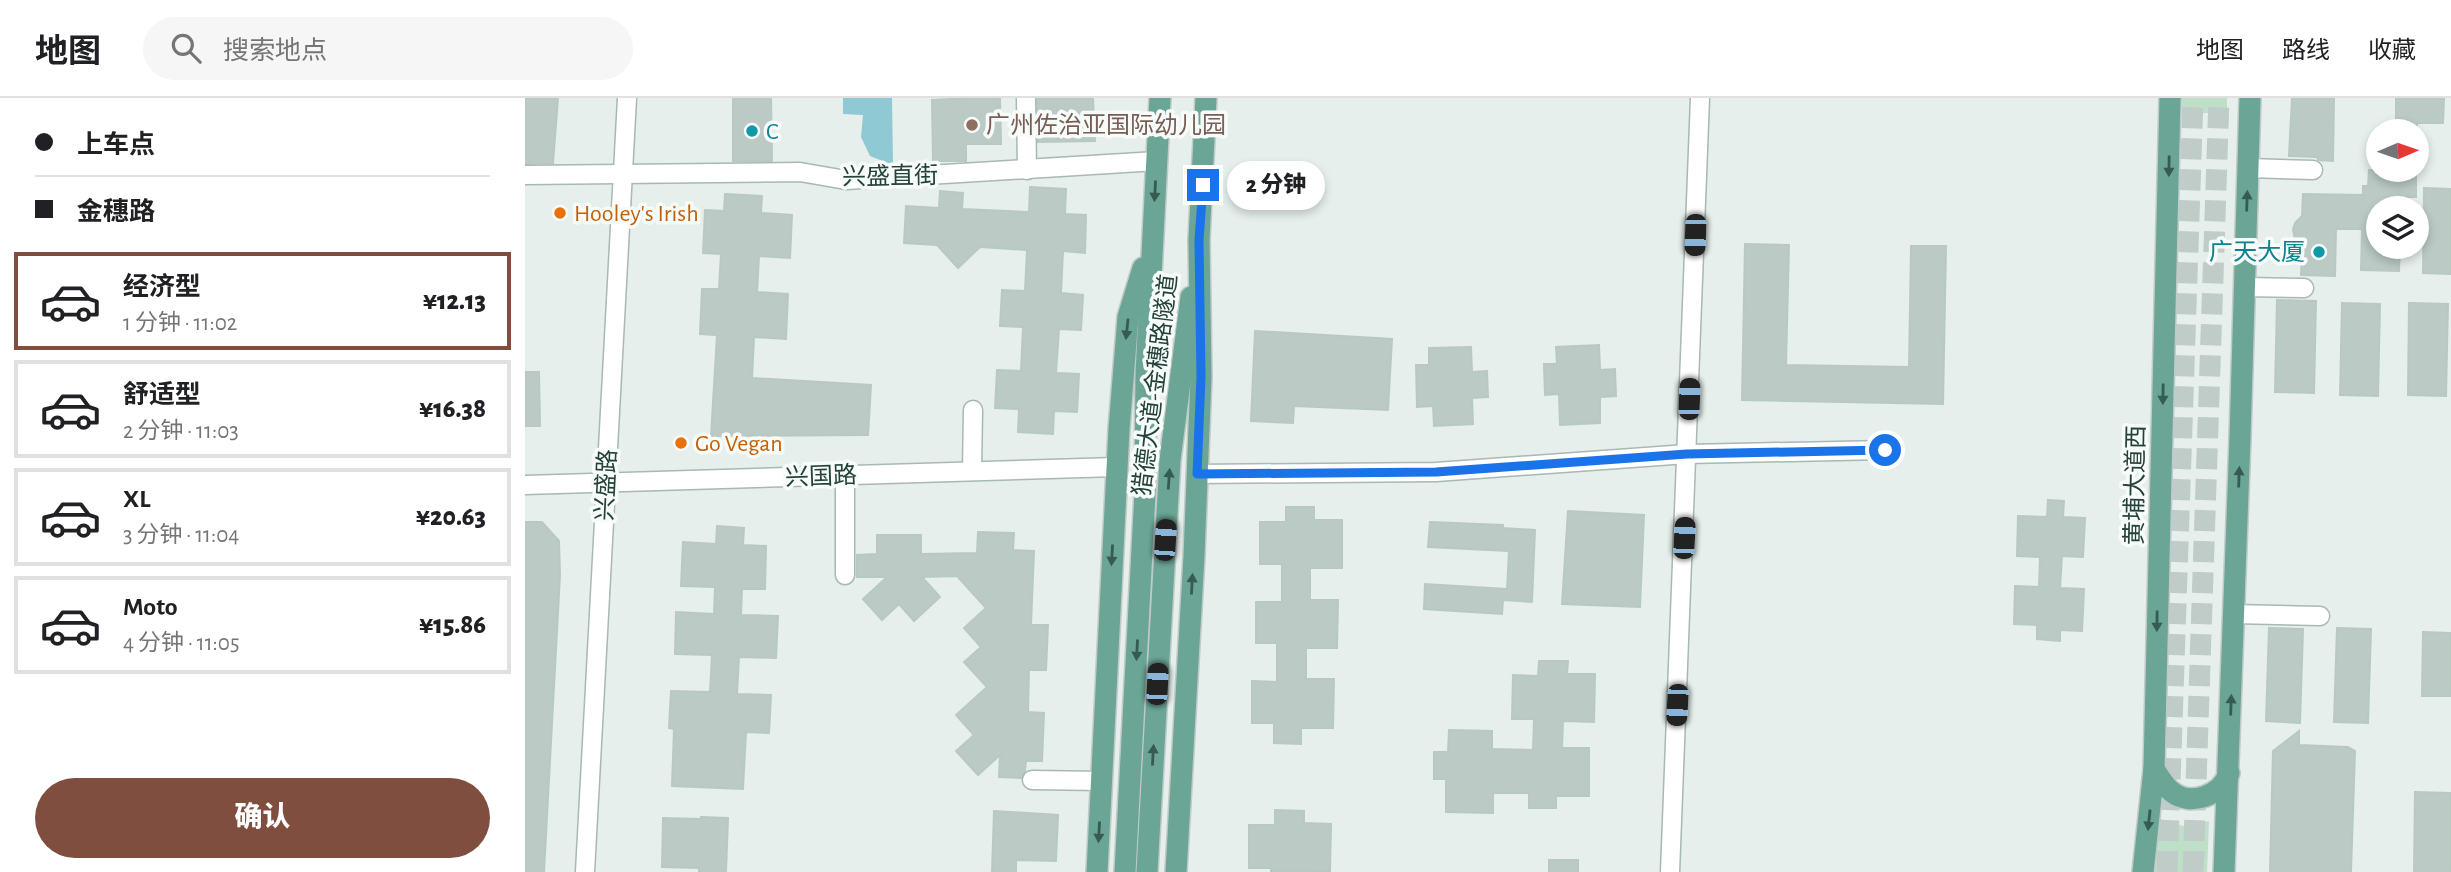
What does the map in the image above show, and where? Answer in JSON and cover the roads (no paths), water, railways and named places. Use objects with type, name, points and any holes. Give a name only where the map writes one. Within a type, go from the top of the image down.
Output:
[{"type":"main road","points":[[1097,872],[1116,467],[1128,317],[1152,239],[1160,98]]},
{"type":"main road","points":[[1176,872],[1197,474],[1201,349],[1199,240],[1206,98]]},
{"type":"main road","name":"黄埔大道西","points":[[2143,872],[2154,769],[2171,98]]},
{"type":"main road","points":[[2224,872],[2250,98]]},
{"type":"main road","name":"猎德大道-金穗路隧道","points":[[1125,872],[1143,531],[1152,239]]},
{"type":"main road","name":"猎德大道-金穗路隧道","points":[[1147,872],[1170,460],[1199,240]]},
{"type":"main road","points":[[2154,769],[2172,792],[2190,799],[2213,793],[2226,781],[2229,773]]},
{"type":"street","name":"兴盛路","points":[[585,872],[627,98]]},
{"type":"street","points":[[1025,98],[1027,170]]},
{"type":"street","points":[[1670,872],[1700,98]]},
{"type":"street","name":"兴盛直街","points":[[525,175],[800,172],[846,180],[1157,161]]},
{"type":"street","points":[[2248,168],[2313,170]]},
{"type":"street","points":[[2245,287],[2304,288]]},
{"type":"street","points":[[972,471],[973,410]]},
{"type":"street","points":[[1197,474],[1436,472],[1687,454],[1885,450]]},
{"type":"street","name":"兴国路","points":[[525,485],[1116,467]]},
{"type":"street","points":[[845,475],[845,575]]},
{"type":"street","points":[[2233,614],[2320,616]]},
{"type":"street","points":[[1032,780],[1102,781]]},
{"type":"water","points":[[843,98],[892,98],[893,165],[870,156],[861,137],[863,115],[843,114]]},
{"type":"tunnel","points":[[2167,872],[2193,98]]},
{"type":"tunnel","points":[[2193,872],[2219,98]]},
{"type":"place","name":"广州佐治亚国际幼儿园","points":[[972,125]]},
{"type":"place","name":"C","points":[[752,131]]},
{"type":"place","name":"Hooley's Irish","points":[[560,213]]},
{"type":"place","name":"广天大厦","points":[[2319,252]]},
{"type":"place","name":"Go Vegan","points":[[681,443]]}]
